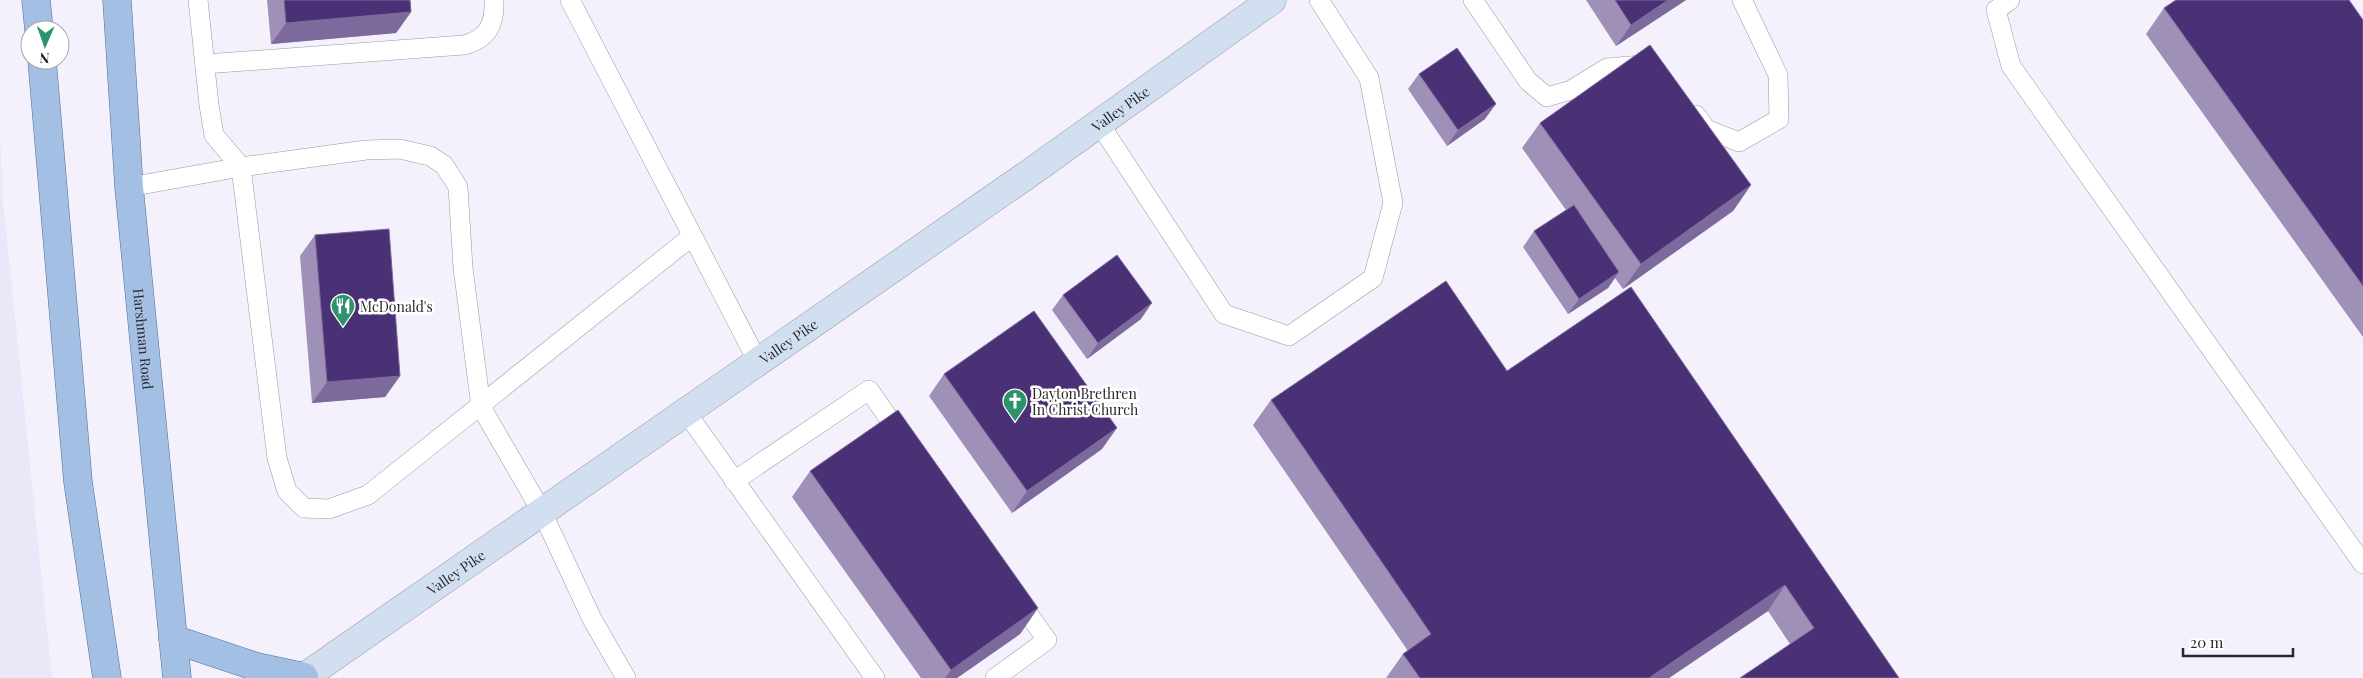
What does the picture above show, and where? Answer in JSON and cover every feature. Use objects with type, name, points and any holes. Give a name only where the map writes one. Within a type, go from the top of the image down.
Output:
[{"type":"main road","points":[[36,0],[38,20]]},
{"type":"main road","name":"Harshman Road","points":[[117,0],[129,187],[177,678]]},
{"type":"main road","points":[[43,70],[78,482],[108,678]]},
{"type":"main road","points":[[173,639],[257,667],[304,678]]},
{"type":"street","name":"Valley Pike","points":[[304,678],[758,362],[1272,0]]},
{"type":"lane","points":[[198,0],[214,135],[241,167],[276,458],[287,492],[304,508],[329,509],[368,495],[481,407],[692,237]]},
{"type":"lane","points":[[205,64],[464,45],[475,42],[492,23],[494,0]]},
{"type":"lane","points":[[570,0],[758,362]]},
{"type":"lane","points":[[1099,123],[1224,314],[1290,336],[1373,278],[1393,203],[1369,78],[1319,0]]},
{"type":"lane","points":[[1473,0],[1528,81],[1547,97],[1571,90],[1607,68],[1653,64],[1659,69]]},
{"type":"lane","points":[[1683,96],[1706,129],[1739,142],[1779,119],[1778,75],[1742,0]]},
{"type":"lane","points":[[2010,0],[1996,10],[2011,66],[2363,564]]},
{"type":"lane","points":[[129,187],[241,167],[366,150],[400,149],[430,156],[444,165],[458,186],[463,268],[481,407],[542,512],[592,619],[626,678]]},
{"type":"lane","points":[[734,481],[869,390],[909,447]]},
{"type":"lane","points":[[686,412],[875,678]]},
{"type":"lane","points":[[995,678],[1047,640],[1007,584]]},
{"type":"shaded area","points":[[0,136],[3,201],[52,678],[0,678]]},
{"type":"building","points":[[284,0],[410,0],[411,12],[286,23]]},
{"type":"building","points":[[1615,0],[1668,0],[1631,25]]},
{"type":"building","points":[[2176,0],[2349,0],[2363,20],[2363,286],[2164,8]]},
{"type":"building","points":[[1650,45],[1751,185],[1641,264],[1540,123]]},
{"type":"building","points":[[1457,48],[1496,104],[1458,130],[1419,74]]},
{"type":"building","points":[[1574,205],[1619,272],[1579,299],[1534,231]]},
{"type":"building","name":"McDonald's","points":[[389,229],[400,376],[327,382],[315,235]]},
{"type":"building","points":[[1117,255],[1152,303],[1098,343],[1063,295]]},
{"type":"building","points":[[1446,281],[1507,371],[1631,287],[1899,678],[1740,678],[1814,628],[1785,585],[1649,678],[1420,678],[1403,654],[1431,634],[1271,400]]},
{"type":"building","name":"Dayton Brethren In Christ Church","points":[[1034,311],[1117,428],[1027,491],[944,374]]},
{"type":"building","points":[[898,410],[1038,608],[951,670],[810,471]]},
{"type":"place","name":"McDonald's","points":[[343,327]]},
{"type":"place","name":"Dayton Brethren In Christ Church","points":[[1015,422]]}]
